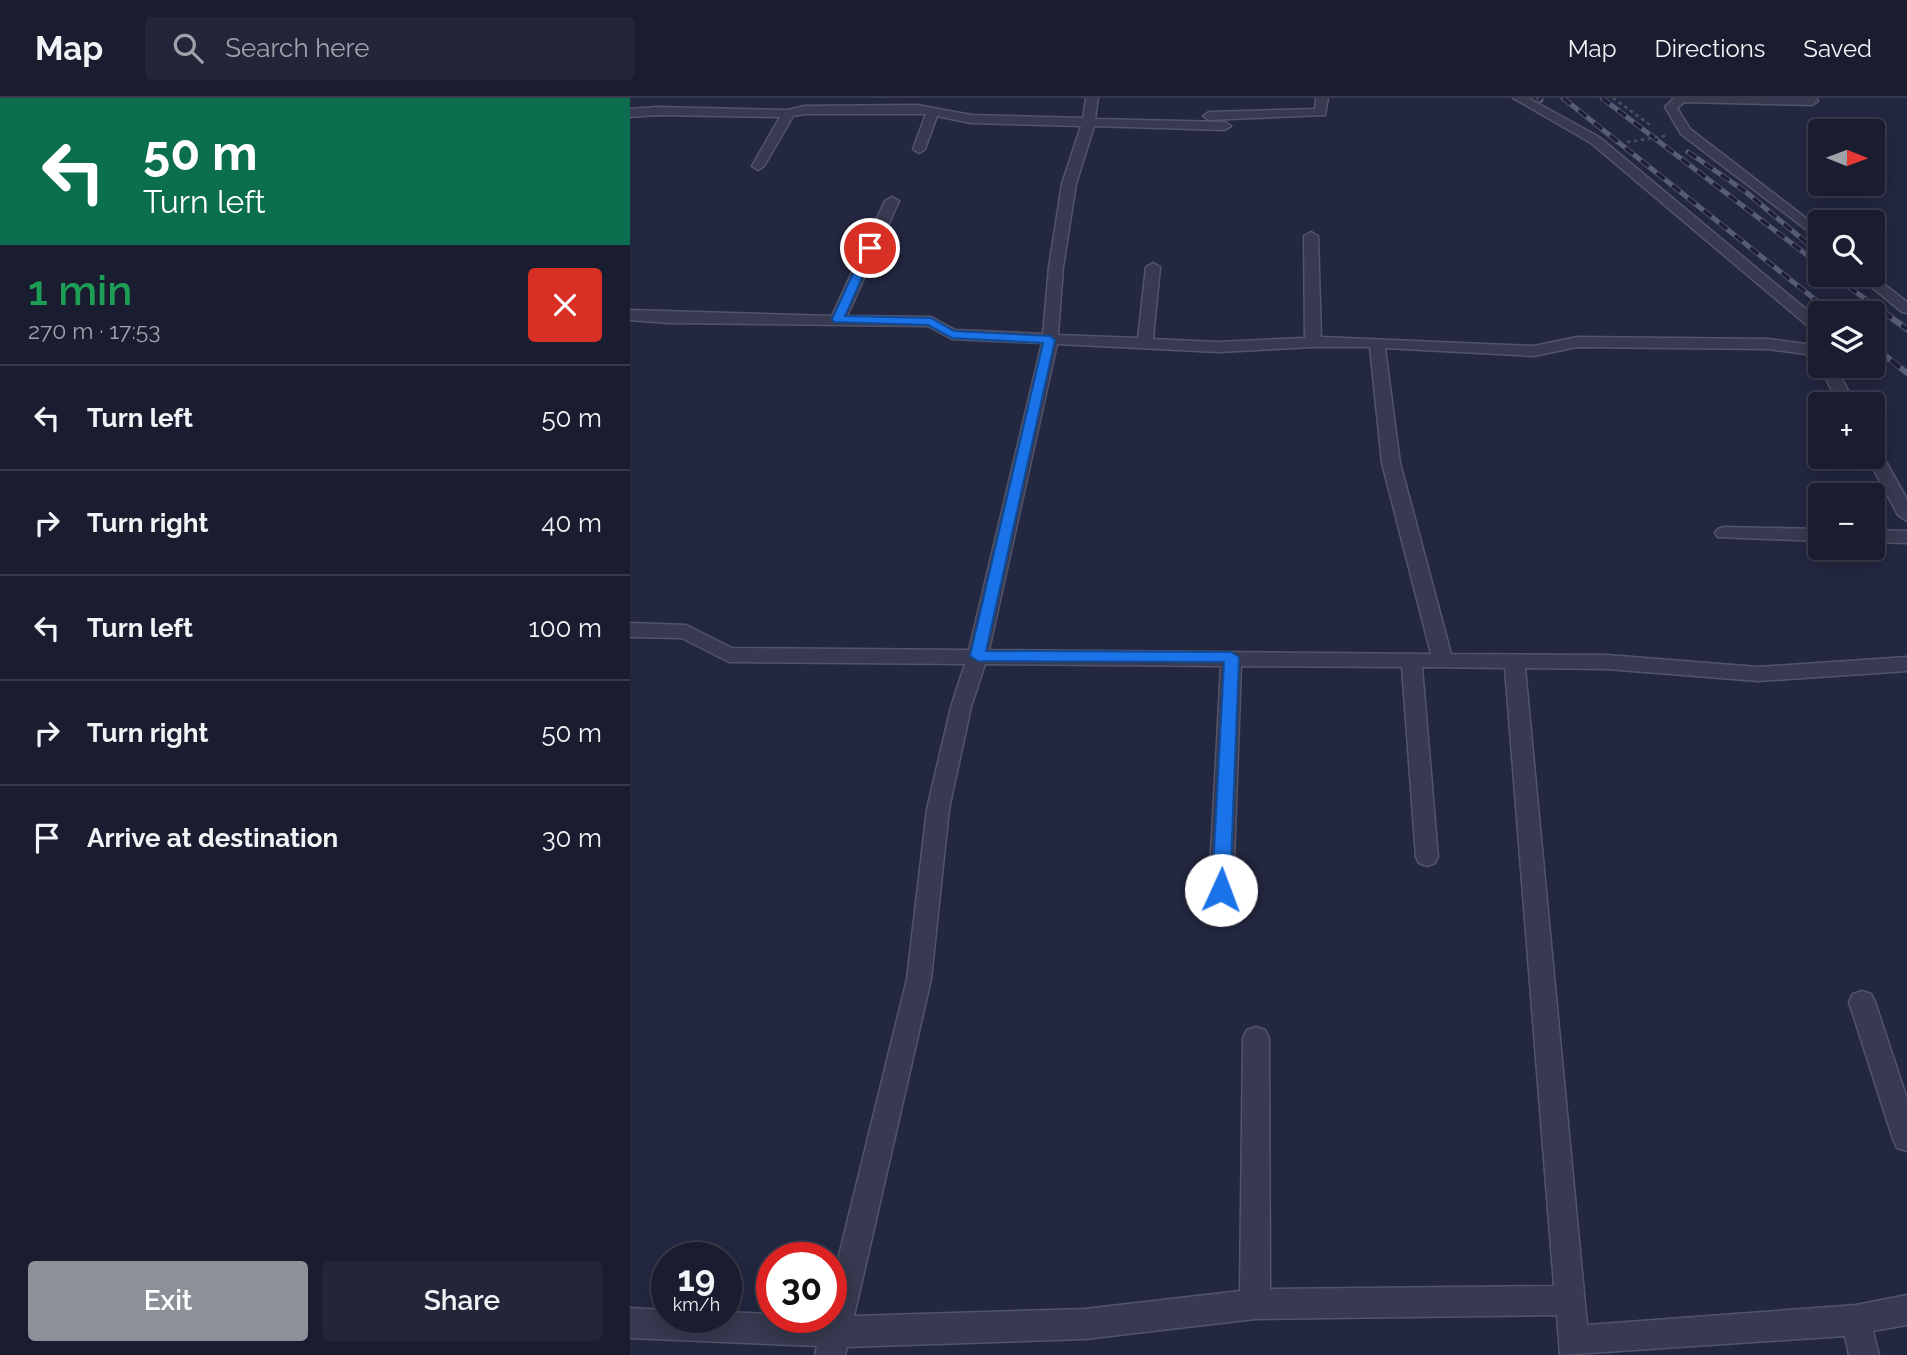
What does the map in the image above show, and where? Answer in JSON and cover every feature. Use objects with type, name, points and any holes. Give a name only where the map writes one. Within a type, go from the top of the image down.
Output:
[{"type":"street","points":[[709,113],[720,98]]},
{"type":"street","points":[[630,113],[656,111],[788,114],[866,104],[902,104],[971,119],[1090,111],[1153,116],[1299,114],[1321,113],[1322,98]]},
{"type":"street","points":[[1519,98],[1595,140],[1808,319]]},
{"type":"street","points":[[1808,226],[1685,131],[1671,107],[1681,98],[1812,102],[1810,98]]},
{"type":"street","points":[[1090,111],[1225,125]]},
{"type":"street","points":[[832,1343],[919,979],[938,808],[961,708],[978,656],[1050,340],[1056,267],[1069,184],[1090,111]]},
{"type":"street","points":[[919,149],[933,112]]},
{"type":"street","points":[[758,166],[788,114]]},
{"type":"street","points":[[838,319],[892,201]]},
{"type":"street","points":[[1311,236],[1312,342]]},
{"type":"street","points":[[1145,344],[1153,267]]},
{"type":"street","points":[[1879,287],[1907,309]]},
{"type":"street","points":[[630,316],[931,322],[952,334],[1218,347],[1312,342],[1534,351],[1577,342],[1768,344],[1808,349]]},
{"type":"street","points":[[1377,343],[1391,463],[1443,660]]},
{"type":"street","points":[[1882,469],[1907,515]]},
{"type":"street","points":[[1724,533],[1808,535]]},
{"type":"street","points":[[1885,536],[1907,537]]},
{"type":"street","points":[[630,630],[685,632],[729,655],[1607,662],[1758,674],[1907,664]]},
{"type":"street","points":[[1221,890],[1231,657]]},
{"type":"street","points":[[1411,660],[1427,857]]},
{"type":"street","points":[[1514,661],[1574,1348],[1856,1320],[1907,1310]]},
{"type":"street","points":[[1861,1002],[1907,1139]]},
{"type":"street","points":[[1255,1304],[1256,1038]]},
{"type":"street","points":[[630,1323],[832,1343],[1086,1324],[1255,1304],[1569,1300]]},
{"type":"street","points":[[1856,1320],[1864,1355]]},
{"type":"path","points":[[1613,98],[1642,120]]},
{"type":"path","points":[[1627,142],[1665,136]]},
{"type":"railway","points":[[1563,98],[1817,301]]},
{"type":"railway","points":[[1602,98],[1808,256]]},
{"type":"railway","points":[[1688,152],[1746,192],[1808,244]]},
{"type":"railway","points":[[1849,287],[1868,301]]},
{"type":"railway","points":[[1885,313],[1907,329]]},
{"type":"railway","points":[[1885,355],[1907,373]]},
{"type":"route","points":[[870,248],[838,319],[931,322],[952,334],[1050,340],[978,656],[1231,657],[1221,890]]}]
